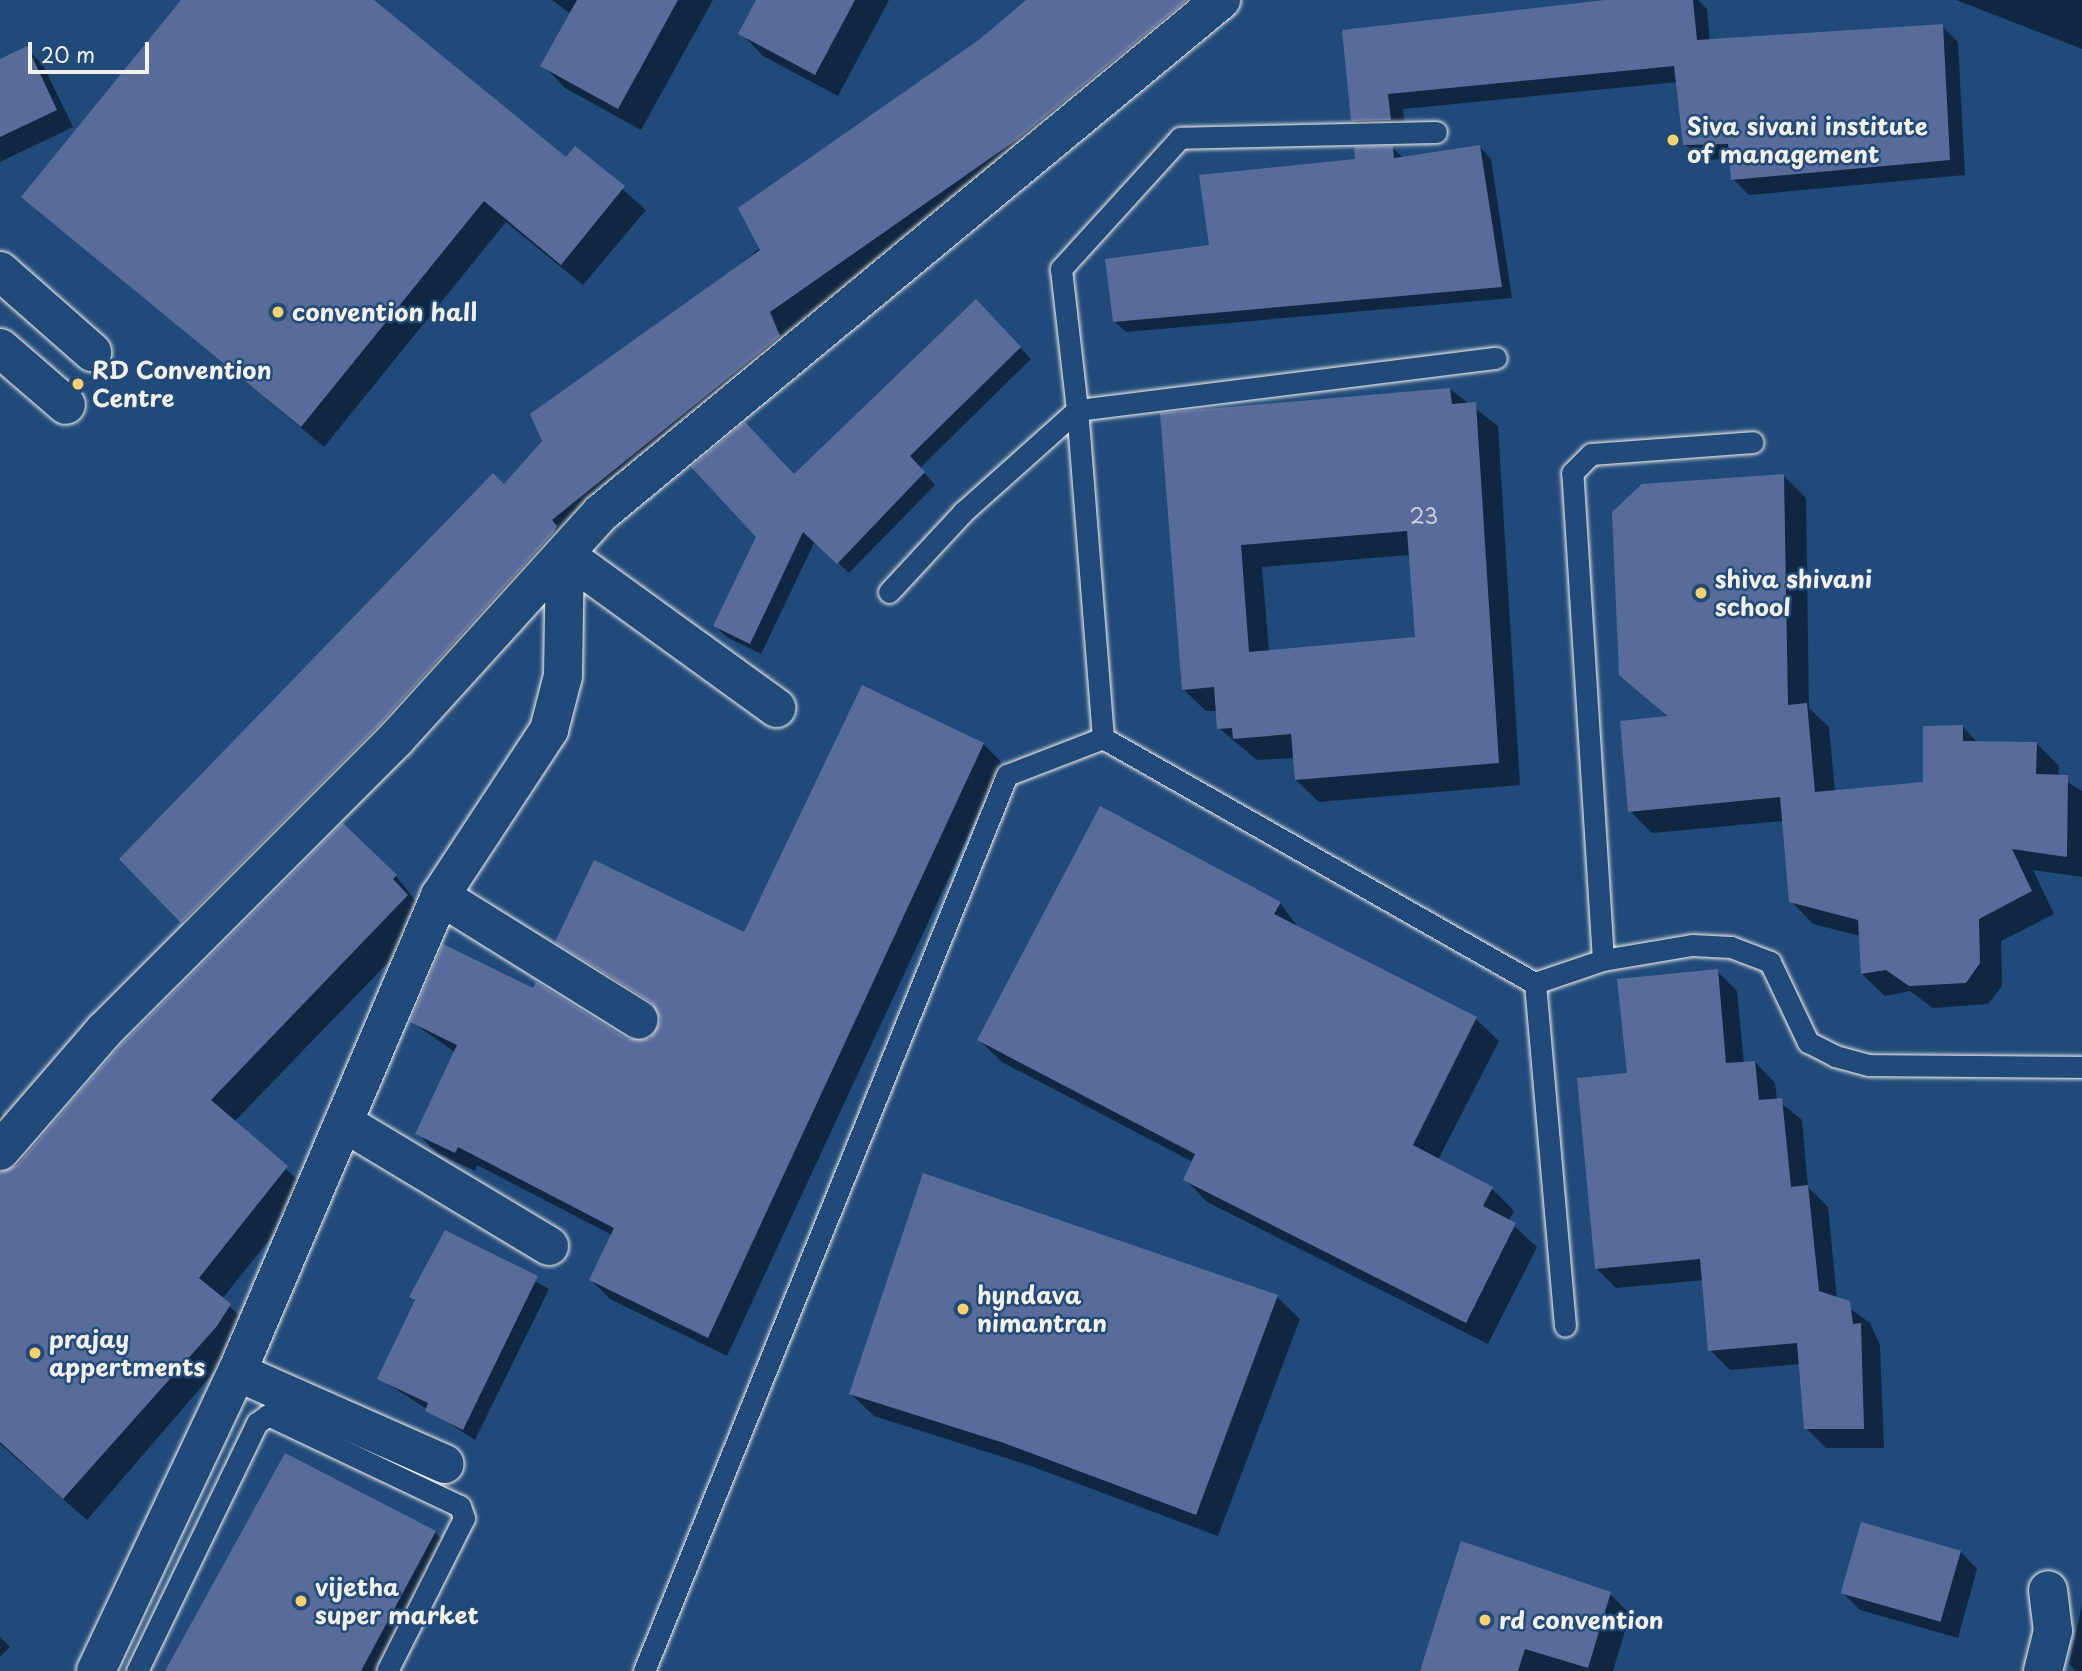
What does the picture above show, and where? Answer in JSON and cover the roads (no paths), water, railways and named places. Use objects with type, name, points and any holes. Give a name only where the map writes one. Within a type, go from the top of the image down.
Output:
[{"type":"street","points":[[0,1151],[104,1031],[396,739],[601,513],[1221,0]]},
{"type":"street","points":[[0,271],[92,352]]},
{"type":"street","points":[[0,348],[66,405]]},
{"type":"street","points":[[565,555],[776,708]]},
{"type":"street","points":[[96,1671],[237,1372],[346,1124],[440,896],[549,730],[563,676],[565,555]]},
{"type":"street","points":[[440,896],[639,1020]]},
{"type":"street","points":[[346,1124],[549,1246]]},
{"type":"street","points":[[237,1372],[445,1464]]},
{"type":"street","points":[[2043,1671],[2053,1631],[2048,1590]]},
{"type":"lane","points":[[1103,738],[1077,410],[1061,268],[1180,138],[1436,132]]},
{"type":"lane","points":[[889,592],[962,512],[1077,410],[1496,358]]},
{"type":"lane","points":[[1603,960],[1572,473],[1591,454],[1753,442]]},
{"type":"lane","points":[[1103,738],[1535,983],[1603,960],[1692,946],[1731,947],[1770,962],[1808,1042],[1869,1065],[2082,1067]]},
{"type":"lane","points":[[643,1671],[1007,775],[1103,738]]},
{"type":"lane","points":[[1535,983],[1565,1326]]},
{"type":"lane","points":[[137,1671],[257,1423],[268,1415],[460,1506],[464,1518],[387,1671]]},
{"type":"place","name":"Siva sivani institute of management","points":[[1673,140]]},
{"type":"place","name":"convention hall","points":[[278,312]]},
{"type":"place","name":"RD Convention Centre","points":[[78,384]]},
{"type":"place","name":"shiva shivani school","points":[[1701,593]]},
{"type":"place","name":"hyndava nimantran","points":[[963,1309]]},
{"type":"place","name":"prajay appertments","points":[[35,1353]]},
{"type":"place","name":"vijetha super market","points":[[301,1601]]},
{"type":"place","name":"rd convention","points":[[1485,1620]]}]
